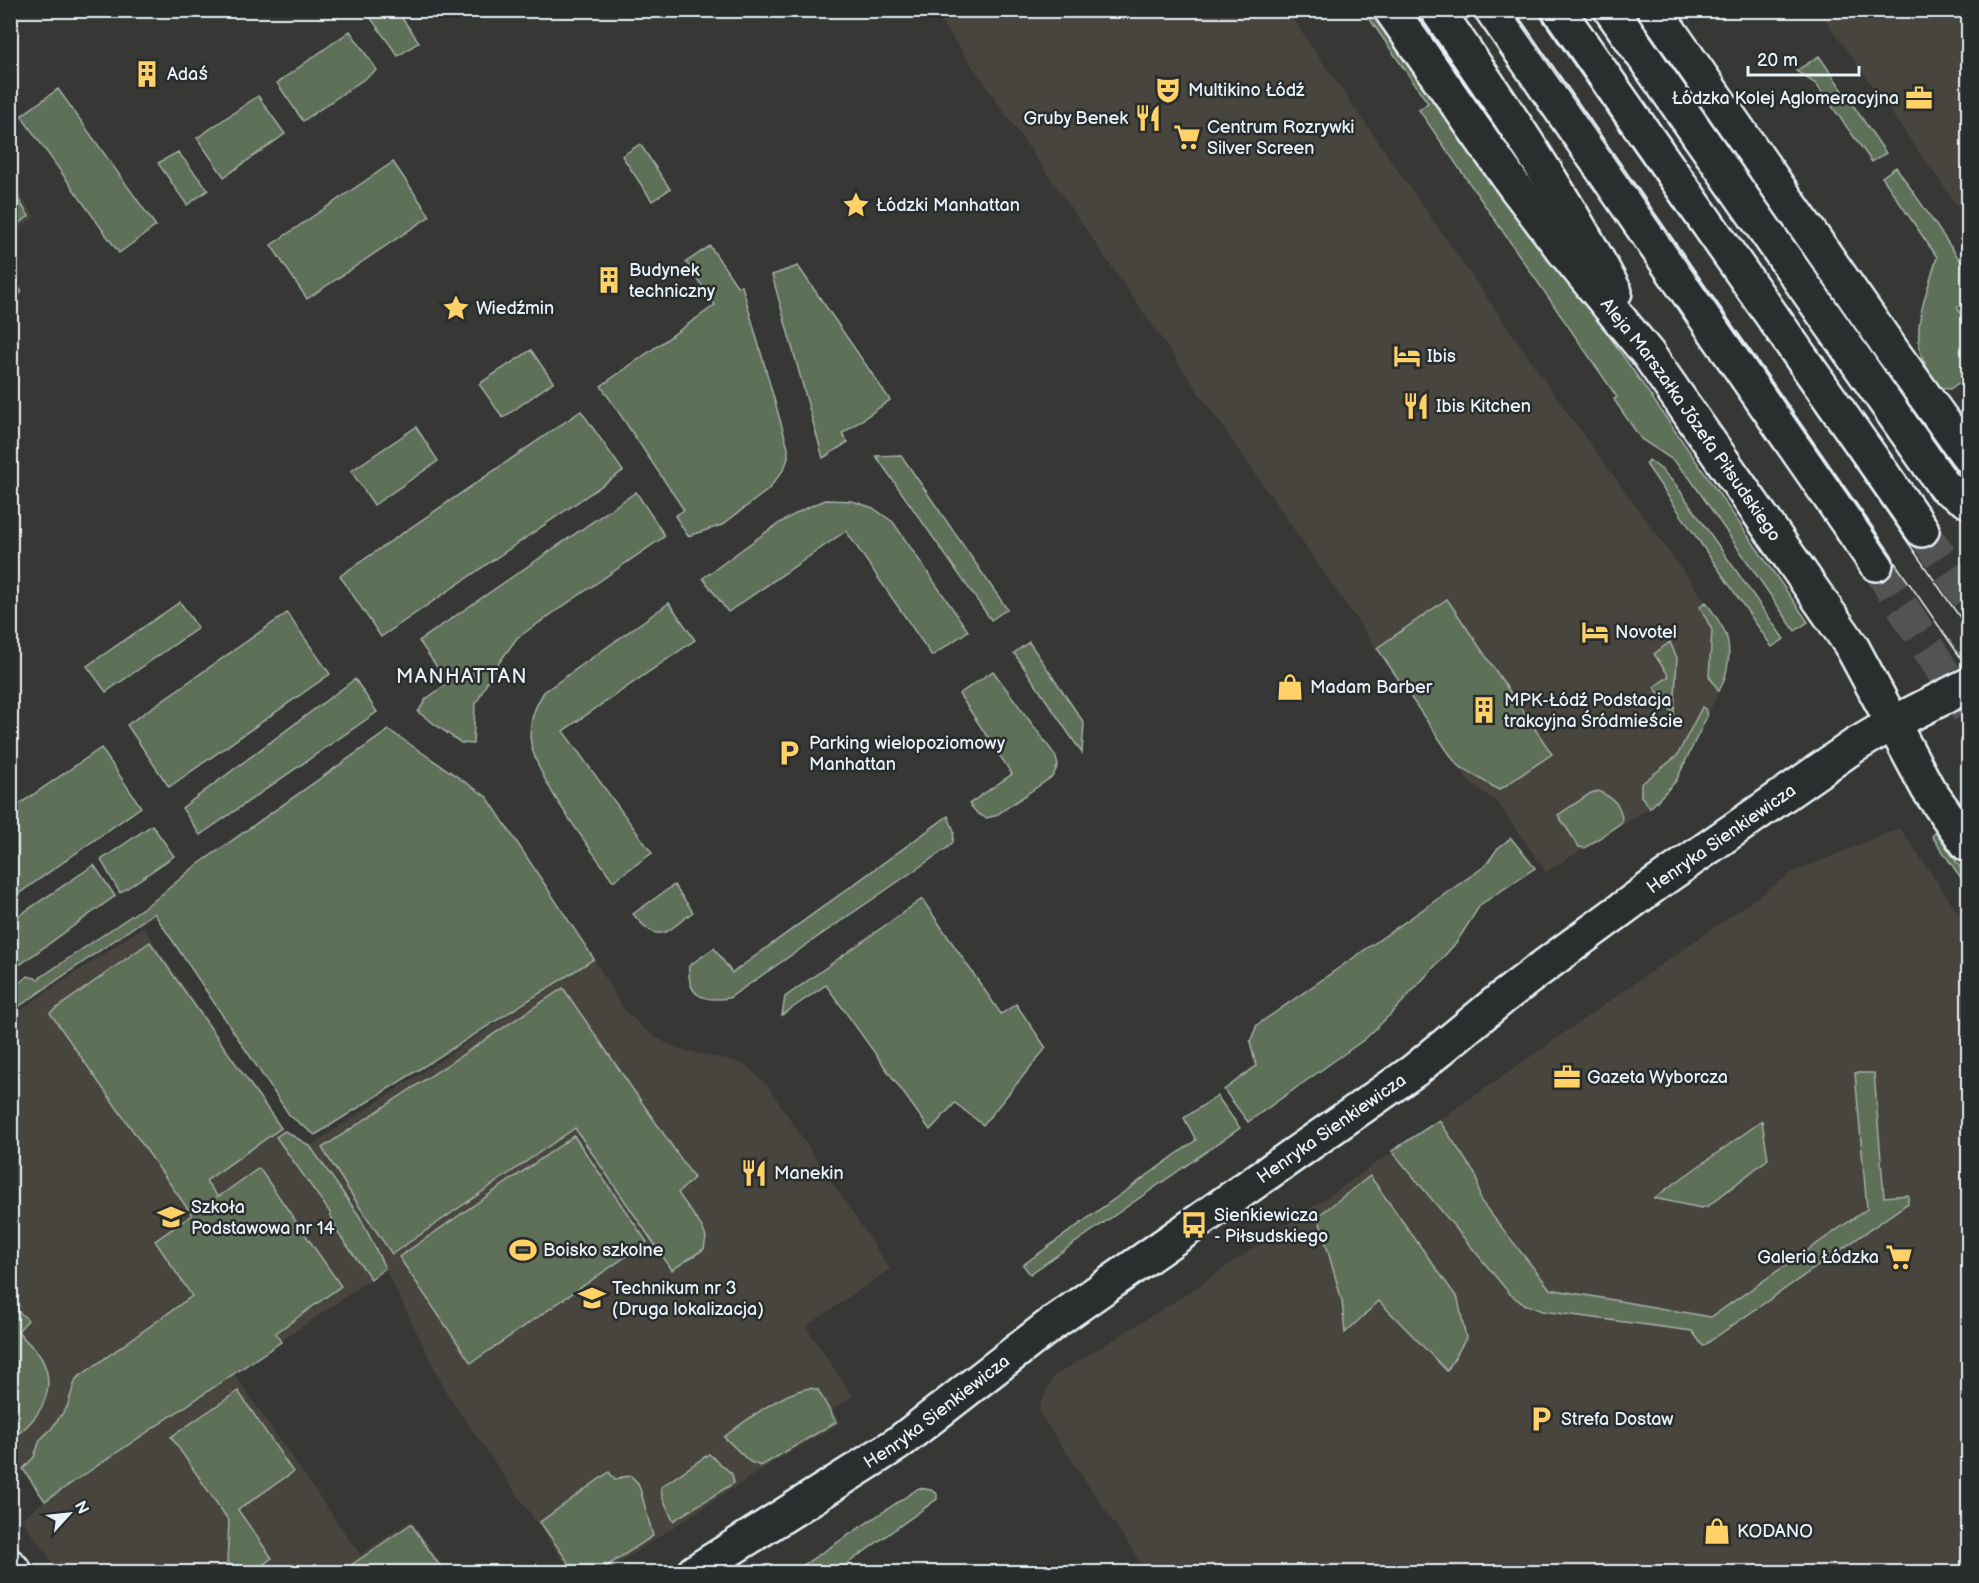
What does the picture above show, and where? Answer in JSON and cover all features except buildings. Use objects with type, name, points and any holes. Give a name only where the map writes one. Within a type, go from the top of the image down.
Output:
[{"type":"main road","name":"Aleja Marszałka Józefa Piłsudskiego","points":[[1391,10],[1513,184],[1563,250],[1648,354],[1852,647],[1928,789],[1968,845]]},
{"type":"main road","points":[[1437,10],[1549,175],[1586,236],[1648,354]]},
{"type":"main road","points":[[1492,10],[1876,564]]},
{"type":"main road","points":[[1558,10],[1922,530]]},
{"type":"main road","points":[[1611,10],[1944,486],[1968,501]]},
{"type":"main road","points":[[1655,10],[1968,456]]},
{"type":"main road","name":"Henryka Sienkiewicza","points":[[694,1572],[897,1444],[1053,1323],[1415,1070],[1502,998],[1627,905],[1854,746],[1893,723],[1968,685]]},
{"type":"main road","points":[[10,1566],[15,1572]]},
{"type":"shaded area","points":[[934,11],[1287,11],[1564,408],[1706,602],[1725,632],[1728,657],[1723,683],[1676,781],[1650,808],[1546,872],[1498,803],[1470,783]]},
{"type":"shaded area","points":[[1819,11],[1968,11],[1968,221]]},
{"type":"shaded area","points":[[10,181],[35,217],[11,234],[10,234]]},
{"type":"shaded area","points":[[1900,828],[1968,927],[1968,1572],[1147,1572],[1040,1414],[1040,1405],[1053,1377],[1185,1295],[1793,872]]},
{"type":"shaded area","name":"Szkoła Podstawowa nr 14","points":[[143,927],[285,1131],[277,1137],[329,1211],[338,1233],[371,1279],[234,1374],[360,1555],[411,1520],[447,1572],[59,1572],[21,1518],[45,1501],[11,1452],[10,1017]]},
{"type":"shaded area","name":"Technikum nr 3 (Druga lokalizacja)","points":[[594,959],[625,1011],[652,1035],[678,1049],[739,1062],[767,1085],[890,1269],[806,1327],[853,1396],[833,1410],[840,1423],[764,1468],[605,1572],[571,1572],[447,1394],[360,1217],[310,1146]]},
{"type":"green space","points":[[380,10],[397,11],[419,42],[398,56],[370,17]]},
{"type":"green space","points":[[1364,11],[1373,11],[1461,136],[1575,287],[1808,622],[1795,631],[1689,477],[1673,460],[1641,439],[1615,401],[1617,397],[1419,110],[1428,103]]},
{"type":"green space","points":[[350,31],[377,70],[303,121],[277,83]]},
{"type":"green space","points":[[1819,56],[1886,153],[1872,162],[1816,84],[1796,71]]},
{"type":"green space","points":[[58,89],[156,226],[119,253],[21,116]]},
{"type":"green space","points":[[258,96],[285,134],[224,177],[197,138]]},
{"type":"green space","points":[[640,144],[670,189],[652,201],[622,156]]},
{"type":"green space","points":[[178,152],[208,190],[187,205],[158,163]]},
{"type":"green space","points":[[393,162],[430,216],[307,299],[271,245]]},
{"type":"green space","points":[[1896,167],[1968,272],[1968,300],[1957,308],[1968,325],[1968,376],[1950,389],[1941,388],[1921,356],[1919,327],[1937,257],[1882,177]]},
{"type":"green space","points":[[11,189],[29,216],[10,229]]},
{"type":"green space","points":[[710,246],[737,286],[742,286],[788,448],[788,458],[784,469],[768,490],[722,525],[688,536],[675,516],[684,510],[601,386],[715,305],[686,262]]},
{"type":"green space","points":[[798,266],[890,400],[842,434],[848,442],[823,458],[772,275]]},
{"type":"green space","points":[[10,275],[22,292],[11,300],[10,300]]},
{"type":"green space","points":[[531,350],[553,382],[503,418],[479,384]]},
{"type":"green space","points":[[581,411],[623,471],[381,637],[340,576]]},
{"type":"green space","points":[[416,427],[438,461],[374,505],[351,471]]},
{"type":"green space","points":[[901,455],[1007,609],[991,620],[876,456]]},
{"type":"green space","points":[[1649,460],[1676,485],[1784,639],[1772,647],[1646,464]]},
{"type":"green space","points":[[636,492],[665,536],[517,638],[493,671],[475,706],[473,744],[461,743],[418,712],[426,699],[448,683],[419,641]]},
{"type":"green space","points":[[826,500],[852,501],[873,508],[893,522],[968,631],[932,656],[846,531],[728,612],[703,578],[778,524]]},
{"type":"green space","name":"MPK-Łódź Podstacja trakcyjna Śródmieście","points":[[1447,599],[1552,754],[1499,790],[1457,765],[1377,648]]},
{"type":"green space","points":[[180,602],[198,628],[106,692],[87,666]]},
{"type":"green space","points":[[1706,602],[1727,637],[1729,653],[1727,669],[1719,691],[1709,676],[1712,630],[1700,607]]},
{"type":"green space","points":[[669,603],[695,640],[563,731],[652,853],[613,881],[550,789],[533,751],[530,735],[531,722],[544,692]]},
{"type":"green space","points":[[287,613],[330,674],[169,787],[127,725]]},
{"type":"green space","points":[[1029,642],[1084,723],[1082,753],[1014,653]]},
{"type":"green space","points":[[1670,642],[1677,658],[1674,715],[1654,687],[1669,676],[1654,654]]},
{"type":"green space","points":[[993,671],[1055,755],[1058,765],[1053,776],[995,816],[986,818],[978,814],[969,804],[1012,774],[959,694]]},
{"type":"green space","points":[[355,679],[377,712],[200,835],[182,808]]},
{"type":"green space","points":[[1702,707],[1707,716],[1676,781],[1650,808],[1641,796],[1641,784],[1677,756]]},
{"type":"green space","points":[[389,730],[487,797],[594,959],[315,1135],[290,1116],[154,913],[11,1012],[11,989],[28,976],[38,979],[156,899],[193,868]]},
{"type":"green space","points":[[101,748],[141,807],[11,899],[11,810]]},
{"type":"green space","points":[[1598,791],[1616,803],[1622,816],[1622,822],[1585,848],[1579,847],[1558,815],[1591,793]]},
{"type":"green space","points":[[948,816],[954,831],[953,842],[947,848],[729,998],[704,998],[694,990],[689,976],[689,966],[714,948],[732,973]]},
{"type":"green space","points":[[152,825],[174,856],[120,893],[101,860]]},
{"type":"green space","points":[[1936,832],[1968,879],[1968,888],[1932,836]]},
{"type":"green space","points":[[1511,838],[1535,868],[1480,905],[1456,943],[1365,1039],[1248,1122],[1224,1090],[1256,1066],[1250,1042],[1257,1025],[1485,866],[1498,848]]},
{"type":"green space","points":[[94,865],[115,896],[11,971],[11,921]]},
{"type":"green space","points":[[674,885],[693,912],[662,933],[649,930],[633,914]]},
{"type":"green space","points":[[922,899],[1001,1014],[1016,1004],[1046,1048],[983,1125],[955,1103],[930,1130],[826,985],[782,1015],[785,997]]},
{"type":"green space","points":[[150,942],[281,1128],[206,1181],[218,1197],[259,1168],[341,1286],[276,1333],[281,1342],[45,1501],[23,1469],[34,1457],[40,1440],[67,1407],[76,1379],[192,1296],[155,1241],[192,1215],[50,1013]]},
{"type":"green space","points":[[563,988],[694,1178],[678,1193],[702,1227],[706,1237],[704,1249],[672,1270],[575,1128],[392,1254],[322,1148]]},
{"type":"green space","points":[[1855,1073],[1874,1073],[1884,1197],[1908,1195],[1908,1203],[1703,1346],[1692,1331],[1542,1311],[1522,1303],[1510,1294],[1392,1151],[1439,1120],[1477,1177],[1480,1200],[1550,1289],[1711,1317],[1867,1209]]},
{"type":"green space","points":[[1217,1096],[1240,1128],[1030,1274],[1023,1265],[1196,1140],[1184,1118]]},
{"type":"green space","points":[[1762,1121],[1768,1159],[1708,1206],[1701,1208],[1654,1198]]},
{"type":"green space","points":[[285,1131],[310,1146],[360,1217],[385,1268],[371,1279],[338,1233],[329,1211],[276,1137]]},
{"type":"green space","name":"Boisko szkolne","points":[[574,1136],[647,1242],[471,1363],[399,1257]]},
{"type":"green space","points":[[1370,1176],[1458,1299],[1466,1338],[1447,1371],[1379,1301],[1345,1333],[1342,1301],[1318,1216]]},
{"type":"green space","points":[[11,1305],[28,1320],[18,1331],[40,1356],[46,1368],[48,1380],[44,1403],[38,1413],[11,1439]]},
{"type":"green space","points":[[810,1388],[818,1390],[836,1422],[761,1466],[750,1462],[724,1437],[777,1401]]},
{"type":"green space","points":[[238,1391],[293,1472],[238,1510],[272,1558],[251,1572],[227,1563],[229,1521],[171,1437]]},
{"type":"green space","points":[[709,1454],[732,1474],[734,1483],[673,1521],[662,1496],[661,1487]]},
{"type":"green space","points":[[609,1472],[615,1480],[631,1476],[638,1483],[653,1536],[598,1572],[575,1572],[540,1522]]},
{"type":"green space","points":[[919,1488],[931,1490],[937,1494],[937,1499],[836,1572],[793,1572]]},
{"type":"green space","points":[[411,1524],[444,1572],[341,1572]]},
{"type":"tunnel","points":[[1922,530],[1968,597]]},
{"type":"tunnel","points":[[1876,564],[1968,712]]},
{"type":"tram line","points":[[1511,10],[1968,668]]},
{"type":"tram line","points":[[1538,10],[1968,629]]},
{"type":"place","name":"Adaś","points":[[147,74]]},
{"type":"place","name":"Multikino Łódź","points":[[1168,90]]},
{"type":"place","name":"Łódzka Kolej Aglomeracyjna","points":[[1919,98]]},
{"type":"place","name":"Gruby Benek","points":[[1148,118]]},
{"type":"place","name":"Centrum Rozrywki Silver Screen","points":[[1187,137]]},
{"type":"place","name":"Łódzki Manhattan","points":[[856,205]]},
{"type":"place","name":"Budynek techniczny","points":[[609,280]]},
{"type":"place","name":"Wiedźmin","points":[[456,308]]},
{"type":"place","name":"Ibis","points":[[1407,356]]},
{"type":"place","name":"Ibis Kitchen","points":[[1416,406]]},
{"type":"place","name":"Novotel","points":[[1595,632]]},
{"type":"place","name":"Madam Barber","points":[[1290,687]]},
{"type":"place","name":"MPK-Łódź Podstacja trakcyjna Śródmieście","points":[[1484,710]]},
{"type":"place","name":"Parking wielopoziomowy Manhattan","points":[[789,753]]},
{"type":"place","name":"Gazeta Wyborcza","points":[[1567,1077]]},
{"type":"place","name":"Manekin","points":[[754,1173]]},
{"type":"place","name":"Szkoła Podstawowa nr 14","points":[[171,1217]]},
{"type":"place","name":"Sienkiewicza - Piłsudskiego","points":[[1194,1225]]},
{"type":"place","name":"Boisko szkolne","points":[[523,1250]]},
{"type":"place","name":"Galeria Łódzka","points":[[1899,1257]]},
{"type":"place","name":"Technikum nr 3 (Druga lokalizacja)","points":[[592,1298]]},
{"type":"place","name":"Strefa Dostaw","points":[[1541,1419]]},
{"type":"place","name":"KODANO","points":[[1717,1531]]},
{"type":"district","name":"MANHATTAN","points":[[462,677]]}]
